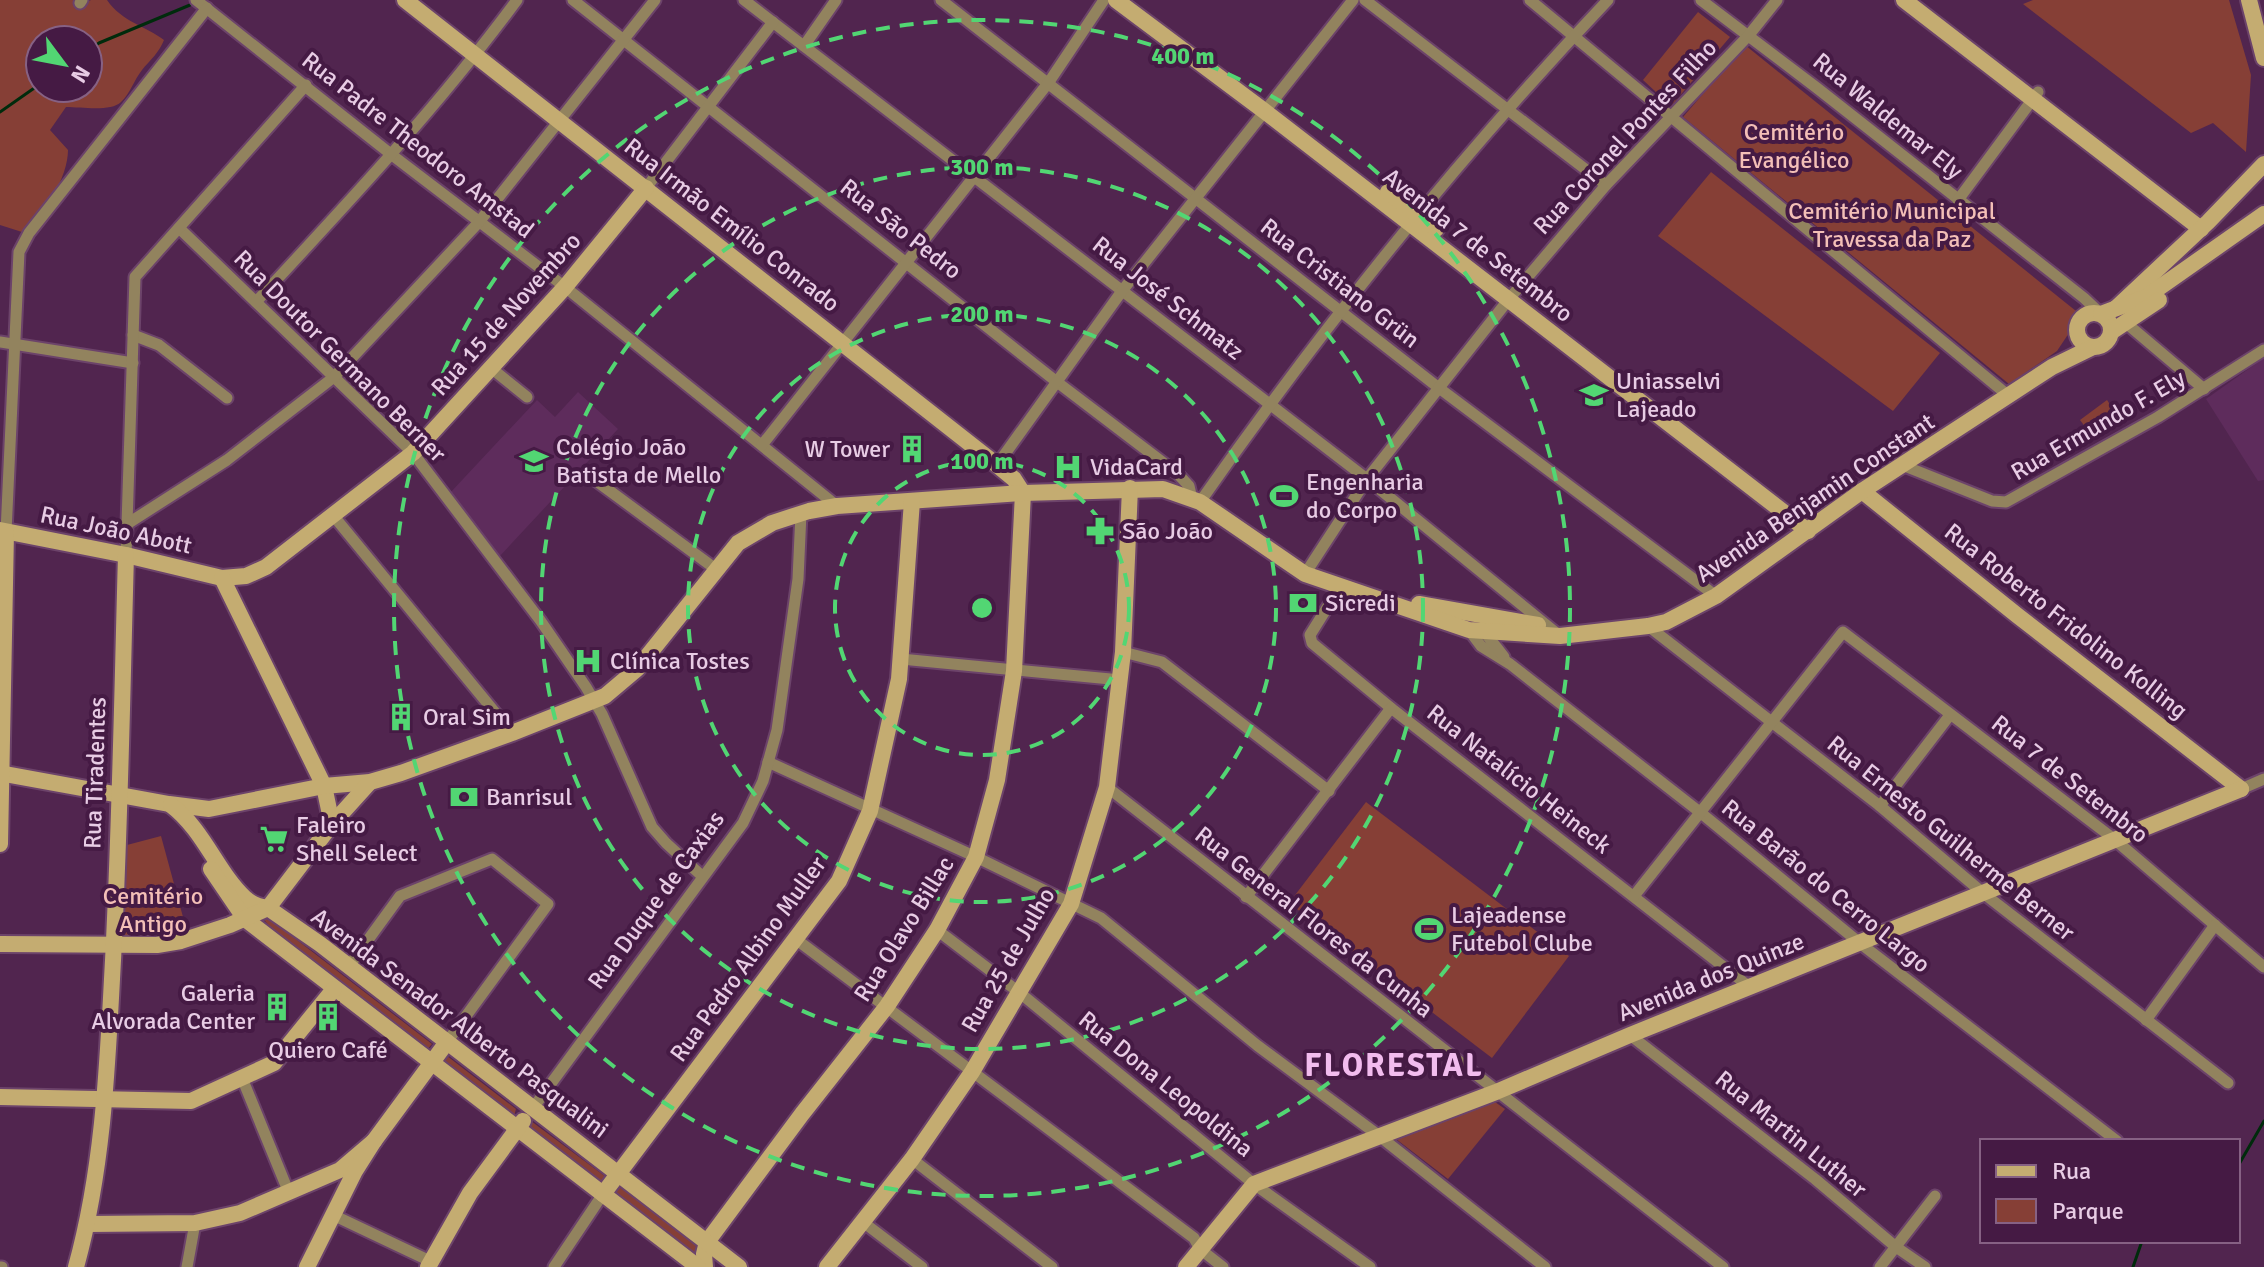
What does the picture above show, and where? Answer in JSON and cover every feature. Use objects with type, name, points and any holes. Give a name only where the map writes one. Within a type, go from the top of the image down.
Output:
[{"type":"main road","name":"Rua Irmão Emílio Conrado","points":[[405,0],[997,465],[1014,479],[1023,493]]},
{"type":"main road","name":"Avenida 7 de Setembro","points":[[1116,0],[1194,52]]},
{"type":"main road","name":"Avenida 7 de Setembro","points":[[1131,0],[1194,52],[1812,528]]},
{"type":"main road","points":[[1904,0],[1945,26],[2205,225]]},
{"type":"main road","points":[[1919,0],[1945,26]]},
{"type":"main road","points":[[2249,0],[2264,58]]},
{"type":"main road","points":[[2264,164],[2205,225],[2115,307],[2110,323],[2118,328],[2264,226]]},
{"type":"main road","name":"Rua 15 de Novembro","points":[[222,578],[246,576],[266,567],[413,453],[565,287],[646,188]]},
{"type":"main road","points":[[2115,307],[2146,297],[2264,214]]},
{"type":"main road","name":"Avenida Benjamin Constant","points":[[2052,367],[2077,332],[2081,319],[2115,307]]},
{"type":"main road","name":"Avenida Benjamin Constant","points":[[2,774],[206,809],[324,786],[370,782],[595,702],[637,669],[738,543],[749,535],[801,513],[837,506],[1023,493],[1160,489],[1196,501],[1305,574],[1366,595],[1476,622],[1556,632],[1648,626],[1666,622],[1716,596],[1862,491],[2052,367],[2105,343],[2118,328]]},
{"type":"main road","points":[[2077,332],[2084,344],[2093,347]]},
{"type":"main road","name":"Rua 25 de Julho","points":[[827,1267],[912,1159],[972,1072],[1071,904],[1107,787],[1121,680],[1130,488]]},
{"type":"main road","name":"Rua Roberto Fridolino Kolling","points":[[1862,491],[2241,789]]},
{"type":"main road","name":"Rua Olavo Billac","points":[[707,1242],[887,1006],[937,930],[976,857],[997,780],[1014,671],[1023,493]]},
{"type":"main road","name":"Rua Pedro Albino Muller","points":[[603,1194],[839,881],[870,811],[899,679],[912,501]]},
{"type":"main road","points":[[0,844],[3,531]]},
{"type":"main road","name":"Rua João Abott","points":[[3,531],[222,578]]},
{"type":"main road","name":"Rua Tiradentes","points":[[76,1267],[88,1224],[106,1100],[126,555]]},
{"type":"main road","points":[[222,578],[324,786],[332,824]]},
{"type":"main road","points":[[0,944],[114,946],[181,941],[245,919],[268,908],[332,824],[370,782]]},
{"type":"main road","name":"Avenida dos Quinze","points":[[1186,1267],[1254,1184],[1496,1092],[2241,789]]},
{"type":"main road","name":"Avenida Senador Alberto Pasqualini","points":[[164,803],[244,897],[258,907],[268,908],[349,966],[739,1267]]},
{"type":"main road","points":[[186,826],[206,809]]},
{"type":"main road","name":"Avenida Senador Alberto Pasqualini","points":[[186,826],[245,919],[698,1267]]},
{"type":"main road","points":[[0,1097],[191,1101],[274,1063],[334,989]]},
{"type":"main road","points":[[88,1224],[195,1223],[240,1213],[344,1174],[374,1141],[447,1042]]},
{"type":"main road","name":"Rua Duque de Caxias","points":[[429,1264],[470,1193],[533,1108]]},
{"type":"main road","points":[[307,1267],[341,1200],[344,1174]]},
{"type":"main road","points":[[705,1267],[707,1242]]},
{"type":"street","name":"Rua Padre Theodoro Amstad","points":[[196,0],[565,287],[837,506]]},
{"type":"street","points":[[256,302],[392,155],[475,56],[517,0]]},
{"type":"street","name":"Rua São Pedro","points":[[573,0],[1057,382],[1167,465],[1189,486],[1196,501]]},
{"type":"street","points":[[127,524],[227,460],[334,377],[479,222],[655,0]]},
{"type":"street","name":"Rua José Schmatz","points":[[744,0],[1367,479],[1556,632]]},
{"type":"street","points":[[804,46],[836,0]]},
{"type":"street","name":"Rua Cristiano Grün","points":[[941,0],[1439,388],[1716,596]]},
{"type":"street","points":[[762,445],[976,177],[1049,82],[1104,0]]},
{"type":"street","points":[[997,465],[1122,291],[1353,0]]},
{"type":"street","points":[[1365,0],[1606,185]]},
{"type":"street","points":[[1530,0],[2010,397]]},
{"type":"street","points":[[1196,501],[1340,310],[1414,220],[1507,109],[1608,0]]},
{"type":"street","name":"Rua Waldemar Ely","points":[[1701,0],[2084,298],[2115,307]]},
{"type":"street","name":"Rua Coronel Pontes Filho","points":[[1305,574],[1367,479],[1512,295],[1606,185],[1749,35],[1777,0]]},
{"type":"street","points":[[3,531],[19,252],[29,233],[207,8]]},
{"type":"street","name":"Rua 15 de Novembro","points":[[646,188],[773,22]]},
{"type":"street","points":[[179,228],[306,85]]},
{"type":"street","points":[[1958,200],[2036,96]]},
{"type":"street","name":"Rua Tiradentes","points":[[126,555],[135,277],[179,228]]},
{"type":"street","name":"Rua Doutor Germano Berner","points":[[179,228],[413,453],[540,620],[595,702],[652,827],[702,876]]},
{"type":"street","points":[[2118,328],[2204,389]]},
{"type":"street","points":[[133,335],[159,345],[227,398]]},
{"type":"street","points":[[0,342],[133,363]]},
{"type":"street","name":"Rua Ermundo F. Ely","points":[[1902,465],[1992,501],[2006,502],[2204,389],[2264,350]]},
{"type":"street","points":[[491,368],[527,397]]},
{"type":"street","points":[[1160,489],[1167,465]]},
{"type":"street","points":[[595,480],[717,570]]},
{"type":"street","name":"Rua Duque de Caxias","points":[[533,1108],[743,823],[763,781],[777,730],[787,668],[798,579],[801,513]]},
{"type":"street","points":[[332,514],[512,733]]},
{"type":"street","name":"Rua Natalício Heineck","points":[[1340,587],[1310,639],[1391,708],[1751,988]]},
{"type":"street","name":"Rua Barão do Cerro Largo","points":[[1476,622],[1481,646],[1510,664],[1701,813],[1861,944],[2114,1139]]},
{"type":"street","name":"Rua Ernesto Guilherme Berner","points":[[1648,626],[2228,1083]]},
{"type":"street","name":"Rua 7 de Setembro","points":[[1771,723],[1843,632],[2114,839],[2264,967]]},
{"type":"street","points":[[1123,652],[1162,662],[1329,791]]},
{"type":"street","points":[[901,659],[1121,680]]},
{"type":"street","points":[[1246,897],[1391,708]]},
{"type":"street","points":[[1880,806],[1950,715]]},
{"type":"street","points":[[1634,896],[1771,723]]},
{"type":"street","points":[[768,762],[1101,918],[1258,1046],[1378,1135],[1545,1267]]},
{"type":"street","name":"Avenida dos Quinze","points":[[2241,789],[2264,779]]},
{"type":"street","name":"Rua General Flores da Cunha","points":[[1107,787],[1723,1267]]},
{"type":"street","points":[[349,966],[400,896],[492,859],[548,904],[447,1042]]},
{"type":"street","points":[[2146,1020],[2215,925]]},
{"type":"street","name":"Rua Dona Leopoldina","points":[[937,930],[1020,993],[1254,1184],[1370,1267]]},
{"type":"street","points":[[797,940],[1194,1238],[1200,1249],[1223,1267]]},
{"type":"street","name":"Rua Martin Luther","points":[[1630,1035],[1925,1267]]},
{"type":"street","points":[[242,1078],[289,1193]]},
{"type":"street","points":[[912,1159],[1052,1267]]},
{"type":"street","name":"Rua Pedro Albino Muller","points":[[554,1267],[603,1194]]},
{"type":"street","points":[[1880,1267],[1935,1196]]},
{"type":"street","points":[[333,1215],[429,1264]]},
{"type":"street","points":[[863,1222],[922,1267]]},
{"type":"street","points":[[187,1267],[195,1223]]},
{"type":"shaded area","points":[[2264,358],[2264,480],[2258,481],[2206,399]]},
{"type":"shaded area","name":"Colégio João Batista de Mello","points":[[578,392],[618,429],[499,557],[450,493],[537,400],[555,417]]},
{"type":"green space","points":[[0,0],[76,0],[80,6],[91,0],[107,0],[127,19],[164,40],[121,102],[103,108],[66,107],[50,130],[68,150],[64,172],[53,195],[22,232],[0,225]]},
{"type":"green space","points":[[2033,0],[2229,0],[2251,75],[2246,152],[2213,123],[2191,133],[2023,4]]},
{"type":"green space","points":[[1698,12],[1730,37],[1671,106],[1643,80]]},
{"type":"green space","name":"Cemitério Municipal Travessa da Paz","points":[[1745,45],[2081,315],[2057,351],[2009,384],[1683,117]]},
{"type":"green space","points":[[1711,172],[1940,353],[1893,411],[1658,236]]},
{"type":"green space","points":[[2107,400],[2115,412],[2089,432],[2080,420]]},
{"type":"green space","name":"Lajeadense Futebol Clube","points":[[1366,802],[1569,956],[1492,1058],[1289,903]]},
{"type":"green space","name":"Cemitério Antigo","points":[[161,836],[186,928],[165,935],[124,940],[127,845]]},
{"type":"green space","points":[[260,915],[275,923],[432,1044],[427,1050],[271,928]]},
{"type":"green space","points":[[442,1052],[516,1109],[514,1116],[442,1060]]},
{"type":"green space","points":[[1495,1102],[1505,1109],[1448,1179],[1396,1139]]},
{"type":"green space","points":[[531,1121],[606,1177],[602,1183],[527,1126]]},
{"type":"green space","points":[[618,1186],[698,1245],[697,1255],[614,1192]]},
{"type":"waterway","points":[[104,41],[190,5]]},
{"type":"waterway","points":[[0,112],[24,95]]},
{"type":"waterway","points":[[2240,1163],[2264,1121]]},
{"type":"waterway","points":[[2133,1267],[2141,1243]]},
{"type":"place","name":"Uniasselvi Lajeado","points":[[1594,395]]},
{"type":"place","name":"W Tower","points":[[912,449]]},
{"type":"place","name":"Colégio João Batista de Mello","points":[[534,461]]},
{"type":"place","name":"VidaCard","points":[[1068,467]]},
{"type":"place","name":"Engenharia do Corpo","points":[[1284,496]]},
{"type":"place","name":"São João","points":[[1100,531]]},
{"type":"place","name":"Sicredi","points":[[1303,603]]},
{"type":"place","name":"Clínica Tostes","points":[[588,661]]},
{"type":"place","name":"Oral Sim","points":[[401,717]]},
{"type":"place","name":"Banrisul","points":[[464,797]]},
{"type":"place","name":"Faleiro Shell Select","points":[[274,839]]},
{"type":"place","name":"Lajeadense Futebol Clube","points":[[1429,929]]},
{"type":"place","name":"Galeria Alvorada Center","points":[[277,1007]]},
{"type":"place","name":"Quiero Café","points":[[328,1017]]},
{"type":"district","name":"FLORESTAL","points":[[1394,1065]]},
{"type":"park label","name":"Cemitério Evangélico","points":[[1794,146]]}]
